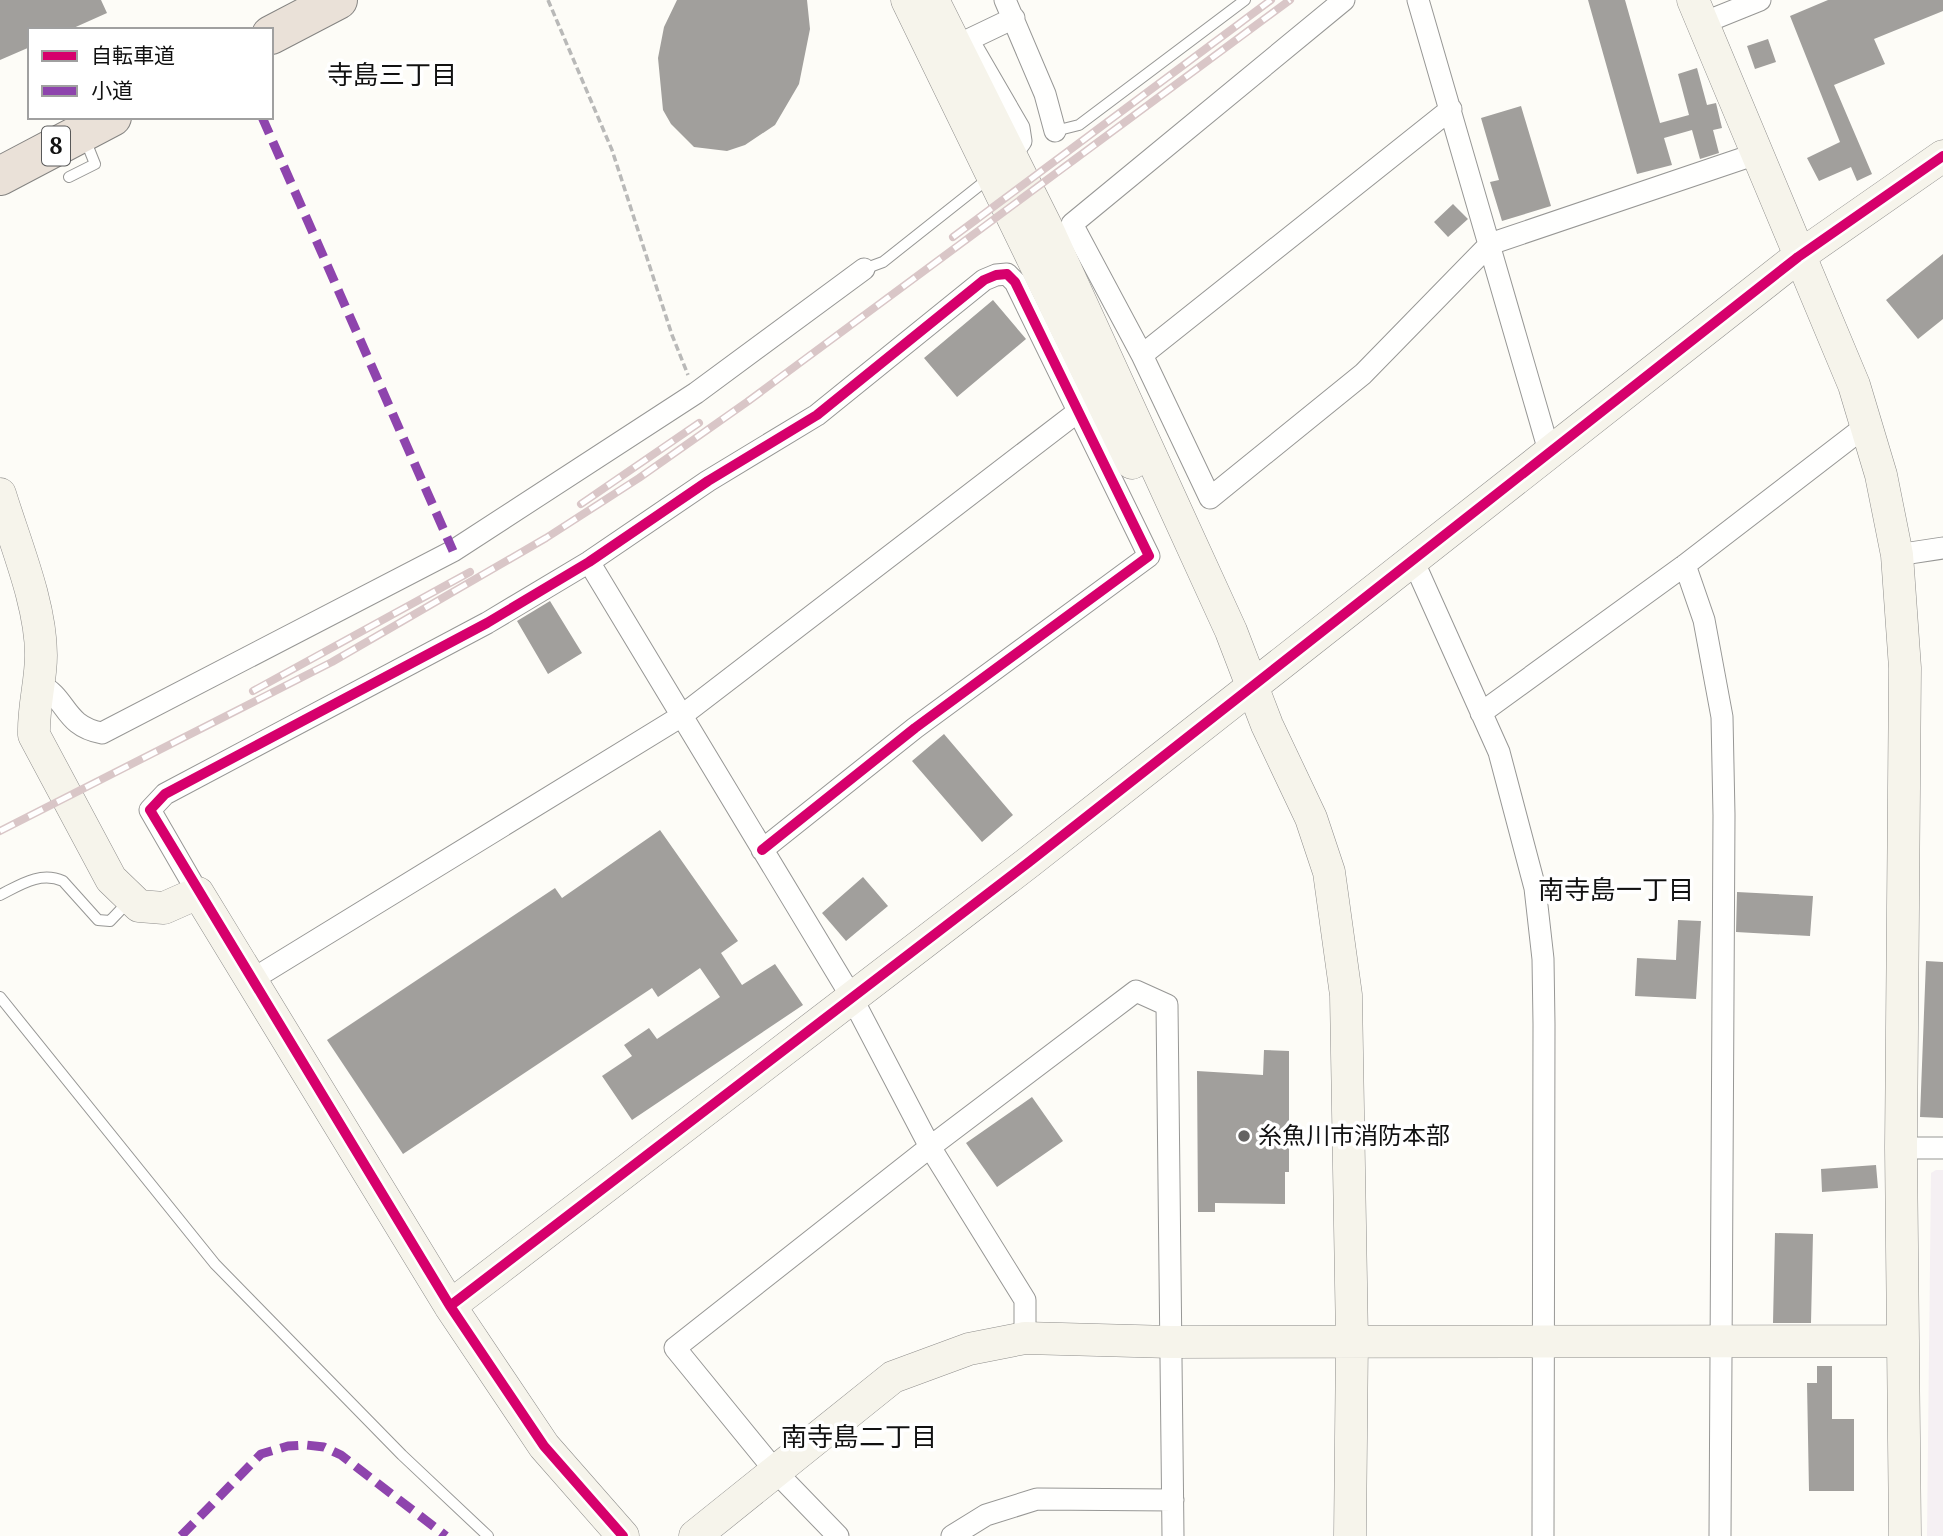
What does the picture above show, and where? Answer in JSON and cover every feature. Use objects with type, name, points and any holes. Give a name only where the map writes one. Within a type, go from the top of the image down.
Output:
[{"type":"highway","points":[[273,33],[338,0]]},
{"type":"highway","name":"8","points":[[0,176],[97,125]]},
{"type":"street","points":[[907,0],[991,173],[1046,226],[1231,631],[1251,686],[1311,818],[1329,872],[1346,995],[1352,1340],[1350,1536]]},
{"type":"street","points":[[933,0],[991,173]]},
{"type":"street","points":[[1344,0],[1072,224],[1142,355],[1210,498],[1363,374],[1490,244],[1756,154]]},
{"type":"street","points":[[1418,0],[1549,451]]},
{"type":"street","points":[[1759,0],[1698,12],[1798,257],[1854,385],[1867,425],[1897,555],[1905,668],[1901,1148],[1905,1536]]},
{"type":"street","points":[[991,173],[1021,141],[1019,128],[966,35],[1010,9],[1045,94],[1055,131]]},
{"type":"street","points":[[1142,355],[1451,109]]},
{"type":"street","points":[[450,1306],[1029,862],[1412,558],[1798,257],[1943,156]]},
{"type":"street","points":[[39,684],[53,691],[75,723],[85,730],[102,733],[453,551],[695,393],[864,268]]},
{"type":"street","points":[[623,1536],[544,1446],[450,1306],[150,810],[155,802],[487,623],[589,562],[708,481],[817,415],[984,280],[996,275],[1007,275],[1014,282],[1080,410],[1149,556],[915,728],[762,850]]},
{"type":"street","points":[[253,979],[680,717],[1080,410]]},
{"type":"street","points":[[1480,713],[1685,565],[1867,425]]},
{"type":"street","points":[[0,494],[39,624],[39,684],[33,713],[34,734],[111,879],[130,900],[139,906],[164,908],[198,893]]},
{"type":"street","points":[[1897,555],[1943,548]]},
{"type":"street","points":[[1412,558],[1499,752],[1535,888],[1543,959],[1546,1340],[1543,1536]]},
{"type":"street","points":[[589,562],[680,717],[851,996],[930,1147],[1025,1300],[1025,1338]]},
{"type":"street","points":[[1685,565],[1704,620],[1722,717],[1724,815],[1720,1536]]},
{"type":"street","points":[[838,1536],[776,1473],[675,1348],[930,1147],[1136,991],[1167,1005],[1173,1536]]},
{"type":"street","points":[[1901,1148],[1943,1148]]},
{"type":"street","points":[[695,1536],[893,1377],[969,1349],[1025,1338],[1171,1342],[1903,1341]]},
{"type":"street","points":[[952,1536],[986,1515],[1037,1499],[1173,1500]]},
{"type":"lane","points":[[895,0],[950,118]]},
{"type":"lane","points":[[1055,131],[1079,125],[1245,0]]},
{"type":"lane","points":[[69,177],[95,164],[97,125]]},
{"type":"lane","points":[[864,268],[883,262],[991,173]]},
{"type":"lane","points":[[0,895],[33,879],[55,877],[63,881],[98,920],[110,921],[130,900]]},
{"type":"lane","points":[[0,997],[215,1264],[402,1455],[488,1536]]},
{"type":"path","points":[[548,0],[612,150],[672,335],[695,393]]},
{"type":"shaded area","points":[[1943,1170],[1943,1536],[1927,1536],[1931,1173]]},
{"type":"building","points":[[0,0],[101,0],[107,13],[73,28],[28,28],[28,48],[0,60]]},
{"type":"building","points":[[677,0],[807,0],[810,29],[799,84],[775,125],[745,145],[727,151],[694,147],[671,124],[663,110],[658,58],[664,27]]},
{"type":"building","points":[[1588,0],[1625,0],[1660,123],[1689,115],[1678,74],[1697,68],[1707,105],[1716,103],[1722,128],[1713,130],[1719,153],[1700,159],[1692,130],[1664,138],[1672,165],[1637,174]]},
{"type":"building","points":[[1828,0],[1943,0],[1943,11],[1874,39],[1885,64],[1834,85],[1872,174],[1857,181],[1851,167],[1819,181],[1807,158],[1840,142],[1790,16]]},
{"type":"building","points":[[1768,39],[1776,62],[1755,69],[1747,46]]},
{"type":"building","points":[[1521,106],[1551,206],[1502,221],[1490,182],[1499,180],[1481,118]]},
{"type":"building","points":[[1453,204],[1468,219],[1448,237],[1434,222]]},
{"type":"building","points":[[1943,254],[1943,319],[1918,339],[1886,300]]},
{"type":"building","points":[[993,300],[1026,339],[957,397],[924,358]]},
{"type":"building","points":[[550,601],[582,653],[548,674],[517,621]]},
{"type":"building","points":[[944,734],[1013,815],[982,842],[912,761]]},
{"type":"building","points":[[660,830],[738,941],[721,953],[742,985],[775,964],[803,1005],[632,1120],[602,1076],[632,1056],[624,1045],[649,1028],[657,1039],[720,997],[700,968],[658,997],[652,988],[403,1154],[327,1040],[555,888],[562,898]]},
{"type":"building","points":[[863,877],[888,906],[846,941],[822,913]]},
{"type":"building","points":[[1737,892],[1813,896],[1810,936],[1736,932]]},
{"type":"building","points":[[1678,920],[1701,921],[1696,999],[1635,996],[1637,958],[1676,960]]},
{"type":"building","points":[[1926,961],[1943,962],[1943,1118],[1920,1117]]},
{"type":"building","name":"糸魚川市消防本部","points":[[1264,1050],[1289,1051],[1289,1172],[1285,1172],[1285,1204],[1215,1203],[1215,1212],[1198,1212],[1197,1071],[1263,1075]]},
{"type":"building","points":[[1032,1097],[1063,1141],[997,1187],[966,1143]]},
{"type":"building","points":[[1876,1165],[1878,1188],[1822,1192],[1821,1169]]},
{"type":"building","points":[[1775,1233],[1813,1234],[1811,1323],[1773,1323]]},
{"type":"building","points":[[1817,1366],[1832,1366],[1832,1419],[1854,1419],[1854,1491],[1809,1491],[1807,1383],[1817,1383]]},
{"type":"railway","points":[[953,237],[1271,0]]},
{"type":"railway","points":[[0,831],[332,662],[546,538],[639,478],[747,402],[1290,0]]},
{"type":"railway","points":[[581,504],[699,423]]},
{"type":"railway","points":[[253,691],[470,572]]},
{"type":"marked path","points":[[263,119],[453,551]]},
{"type":"marked path","points":[[181,1536],[261,1454],[288,1446],[306,1445],[324,1447],[341,1455],[446,1536]]},
{"type":"cycle path","points":[[450,1306],[1029,862],[1798,257],[1943,156]]},
{"type":"cycle path","points":[[623,1536],[544,1446],[450,1306],[150,810],[165,794],[487,623],[589,562],[708,481],[817,415],[984,280],[1007,274],[1015,282],[1149,556],[915,728],[762,850]]},
{"type":"place","name":"糸魚川市消防本部","points":[[1244,1136]]},
{"type":"district","name":"寺島三丁目","points":[[392,75]]},
{"type":"district","name":"南寺島一丁目","points":[[1616,890]]},
{"type":"district","name":"南寺島二丁目","points":[[859,1437]]}]
